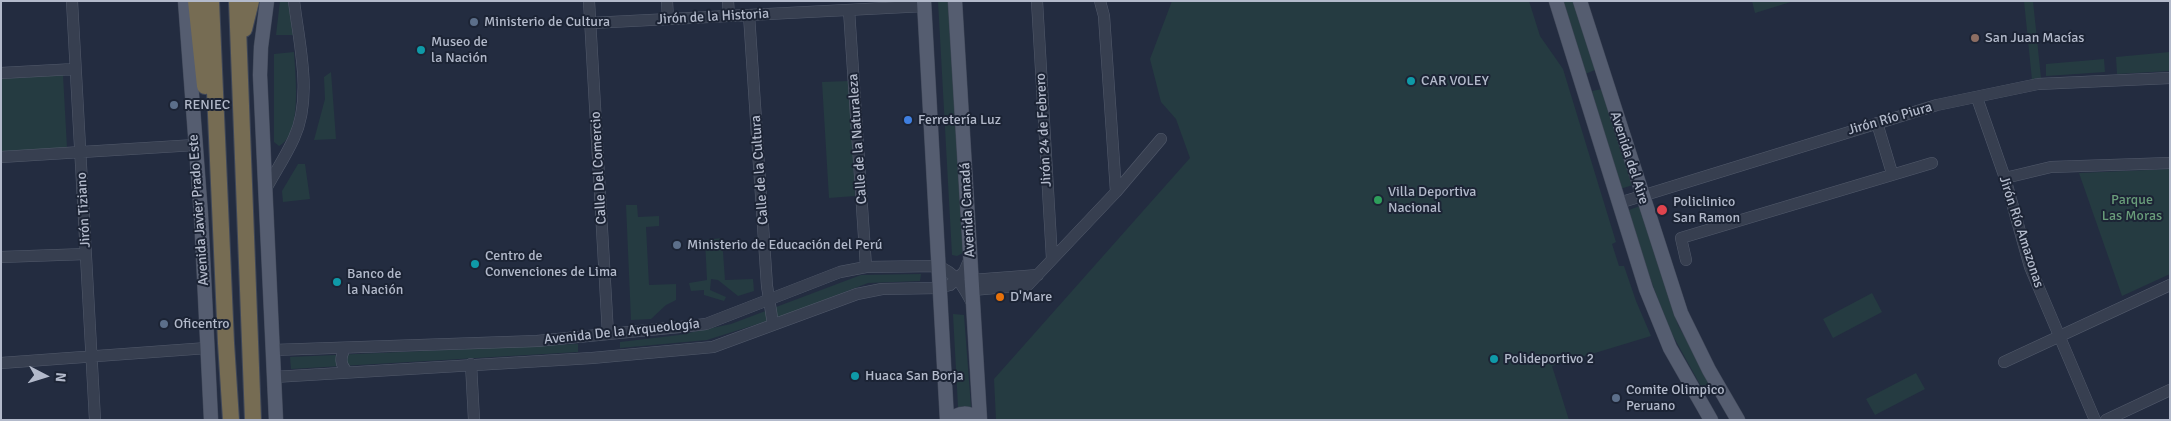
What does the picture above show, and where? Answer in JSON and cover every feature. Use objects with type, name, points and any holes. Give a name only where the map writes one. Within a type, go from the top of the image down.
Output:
[{"type":"highway","points":[[196,1],[210,139],[220,174]]},
{"type":"highway","name":"Avenida Javier Prado Este","points":[[211,1],[231,420]]},
{"type":"highway","points":[[237,1],[253,420]]},
{"type":"highway","points":[[240,46],[251,1]]},
{"type":"highway","points":[[247,245],[254,265],[264,420]]},
{"type":"highway","points":[[220,420],[226,343]]},
{"type":"main road","name":"Avenida Javier Prado Este","points":[[185,1],[201,215],[211,420]]},
{"type":"main road","points":[[267,1],[261,46],[260,75],[276,420]]},
{"type":"main road","name":"Avenida Canadá","points":[[956,1],[979,420]]},
{"type":"main road","name":"Avenida del Aire","points":[[1556,1],[1656,316],[1670,348],[1711,420]]},
{"type":"main road","name":"Avenida del Aire","points":[[1580,1],[1661,256],[1689,332],[1735,415]]},
{"type":"main road","points":[[925,4],[938,288],[949,420],[962,414],[969,414],[979,420]]},
{"type":"main road","points":[[1581,83],[1603,76]]},
{"type":"main road","points":[[1716,420],[1735,415]]},
{"type":"street","name":"Jirón Tiziano","points":[[72,1],[95,420]]},
{"type":"street","points":[[266,189],[295,138],[300,120],[302,79],[294,1]]},
{"type":"street","name":"Calle Del Comercio","points":[[589,1],[608,334]]},
{"type":"street","points":[[668,1],[668,19]]},
{"type":"street","points":[[728,1],[729,16]]},
{"type":"street","name":"Jirón 24 de Febrero","points":[[1037,1],[1052,259]]},
{"type":"street","points":[[1100,1],[1104,16],[1116,192]]},
{"type":"street","name":"Jirón de la Historia","points":[[591,23],[849,10],[925,4]]},
{"type":"street","name":"Calle de la Naturaleza","points":[[849,10],[866,267]]},
{"type":"street","name":"Calle de la Cultura","points":[[749,15],[772,324]]},
{"type":"street","points":[[1,74],[76,69]]},
{"type":"street","name":"Jirón Río Piura","points":[[1619,203],[1936,105],[2038,84],[2170,78]]},
{"type":"street","name":"Jirón Río Amazonas","points":[[1977,98],[2005,178],[2030,268],[2058,337],[2096,420]]},
{"type":"street","points":[[1877,123],[1892,174]]},
{"type":"street","points":[[973,285],[1028,285],[1116,192],[1161,140]]},
{"type":"street","points":[[1,157],[195,145]]},
{"type":"street","points":[[1661,256],[1684,255],[1681,238],[1932,163]]},
{"type":"street","points":[[2005,178],[2052,167],[2170,163]]},
{"type":"street","points":[[1,257],[86,254]]},
{"type":"street","points":[[958,279],[964,272],[971,257]]},
{"type":"street","points":[[938,266],[948,270],[958,279],[974,307]]},
{"type":"street","name":"Avenida De la Arqueología","points":[[273,350],[537,341],[706,324],[840,272],[866,267],[938,266]]},
{"type":"street","name":"Avenida De la Arqueología","points":[[274,377],[704,348],[857,294],[882,289],[938,288],[950,285],[958,279]]},
{"type":"street","points":[[2004,362],[2170,285]]},
{"type":"street","points":[[1,363],[92,358],[207,348]]},
{"type":"street","points":[[345,348],[341,357],[342,366],[346,372]]},
{"type":"street","points":[[471,364],[474,420]]},
{"type":"street","points":[[2106,420],[2170,390]]},
{"type":"green space","points":[[280,1],[288,1],[293,35],[276,35]]},
{"type":"green space","points":[[938,1],[949,1],[963,253],[957,256],[952,255]]},
{"type":"green space","name":"Villa Deportiva Nacional","points":[[1172,1],[1529,1],[1540,36],[1563,69],[1616,242],[1612,244],[1619,266],[1624,266],[1651,336],[1552,366],[1569,420],[996,420],[994,379],[1190,158],[1176,119],[1161,102],[1150,59]]},
{"type":"green space","points":[[1563,1],[1573,1],[1595,70],[1585,74]]},
{"type":"green space","points":[[1752,1],[1794,1],[1755,13]]},
{"type":"green space","points":[[2024,1],[2033,1],[2041,78],[2032,80]]},
{"type":"green space","points":[[294,52],[295,117],[287,139],[279,146],[274,142],[274,54]]},
{"type":"green space","points":[[2170,52],[2170,71],[2117,74],[2116,57]]},
{"type":"green space","points":[[2104,59],[2105,72],[2046,76],[2046,64]]},
{"type":"green space","points":[[331,72],[336,139],[314,140],[325,99],[324,77]]},
{"type":"green space","points":[[63,75],[67,148],[1,152],[1,79]]},
{"type":"green space","points":[[849,81],[855,196],[829,198],[822,82]]},
{"type":"green space","points":[[1602,89],[1633,185],[1620,189],[1592,91]]},
{"type":"green space","points":[[298,164],[305,164],[310,199],[283,202],[282,191]]},
{"type":"green space","name":"Parque Las Moras","points":[[2170,169],[2170,274],[2122,296],[2079,173]]},
{"type":"green space","points":[[626,205],[637,205],[638,217],[659,216],[659,226],[646,227],[649,285],[676,284],[676,300],[666,305],[651,319],[631,320]]},
{"type":"green space","points":[[1640,206],[1678,325],[1711,384],[1703,390],[1667,325],[1626,211]]},
{"type":"green space","points":[[722,238],[725,280],[753,279],[754,291],[738,296],[718,280],[711,279],[710,290],[726,297],[724,301],[704,295],[704,290],[691,291],[689,283],[707,280],[705,240]]},
{"type":"green space","points":[[921,274],[920,281],[868,283],[780,317],[707,340],[620,348],[620,342],[679,335],[731,324],[861,275]]},
{"type":"green space","points":[[1872,293],[1882,312],[1833,338],[1823,319]]},
{"type":"green space","points":[[953,314],[964,315],[971,407],[958,407]]},
{"type":"green space","points":[[578,344],[578,352],[291,369],[290,357]]},
{"type":"green space","points":[[1916,373],[1925,389],[1875,415],[1866,399]]},
{"type":"place","name":"Ministerio de Cultura","points":[[474,22]]},
{"type":"place","name":"San Juan Macías","points":[[1975,38]]},
{"type":"place","name":"Museo de la Nación","points":[[421,50]]},
{"type":"place","name":"CAR VOLEY","points":[[1411,81]]},
{"type":"place","name":"RENIEC","points":[[174,105]]},
{"type":"place","name":"Ferretería Luz","points":[[908,120]]},
{"type":"place","name":"Villa Deportiva Nacional","points":[[1378,200]]},
{"type":"place","name":"Policlinico San Ramon","points":[[1662,210]]},
{"type":"place","name":"Ministerio de Educación del Perú","points":[[677,245]]},
{"type":"place","name":"Centro de Convenciones de Lima","points":[[475,264]]},
{"type":"place","name":"Banco de la Nación","points":[[337,282]]},
{"type":"place","name":"D'Mare","points":[[1000,297]]},
{"type":"place","name":"Oficentro","points":[[164,324]]},
{"type":"place","name":"Polideportivo 2","points":[[1494,359]]},
{"type":"place","name":"Huaca San Borja","points":[[855,376]]},
{"type":"place","name":"Comite Olimpico Peruano","points":[[1616,398]]}]
